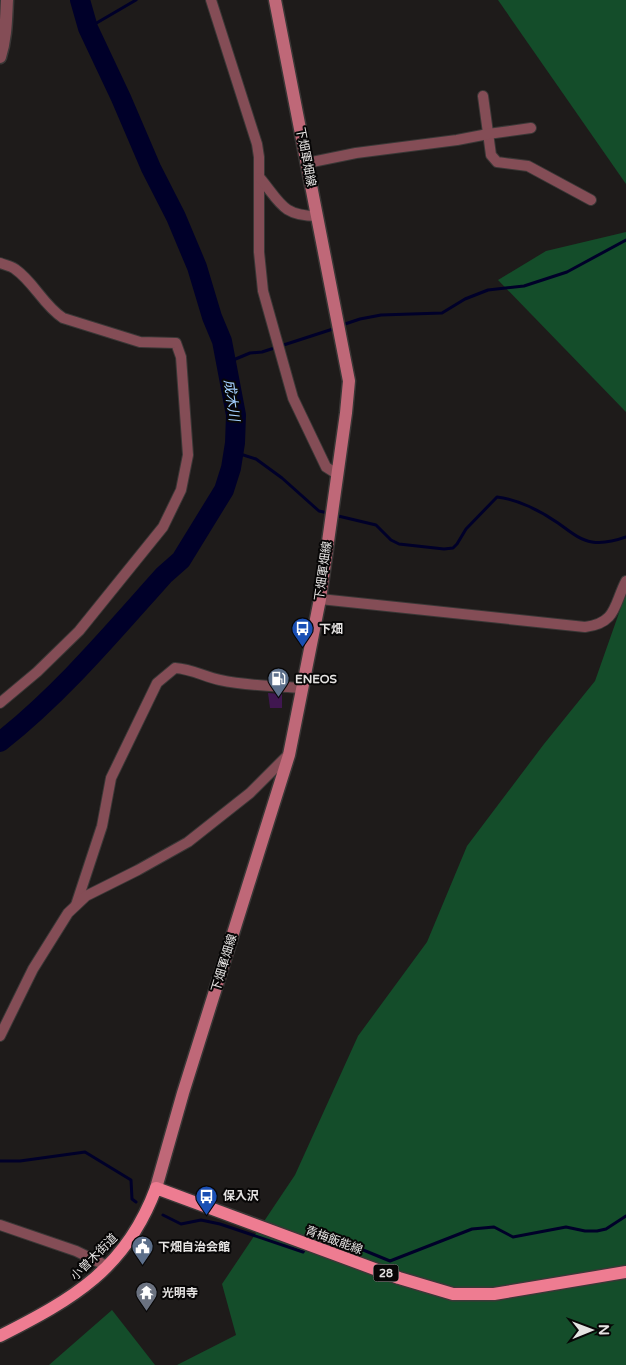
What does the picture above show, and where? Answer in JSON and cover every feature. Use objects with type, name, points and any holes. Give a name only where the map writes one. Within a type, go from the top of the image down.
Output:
[{"type":"main road","name":"下畑軍畑線","points":[[156,1188],[183,1093],[289,755],[320,599],[349,381],[275,0]]},
{"type":"main road","name":"小曽木街道","points":[[0,1336],[73,1296],[107,1266],[131,1238],[142,1221],[156,1188]]},
{"type":"main road","name":"青梅飯能線","points":[[156,1188],[399,1278],[453,1294],[494,1294],[626,1272]]},
{"type":"street","points":[[0,57],[4,44],[6,25],[6,0]]},
{"type":"street","points":[[211,0],[257,144],[260,178],[259,252],[263,291],[293,398],[326,467],[337,474]]},
{"type":"street","points":[[483,96],[491,155],[497,162],[528,166],[591,200]]},
{"type":"street","points":[[307,163],[356,152],[457,140],[531,128]]},
{"type":"street","points":[[260,178],[282,206],[291,213],[318,216]]},
{"type":"street","points":[[0,263],[14,269],[53,311],[63,318],[140,342],[176,343],[181,357],[188,455],[181,490],[163,526],[79,631],[37,672],[0,703]]},
{"type":"street","points":[[320,599],[585,627],[597,626],[606,621],[612,614],[626,581]]},
{"type":"street","points":[[75,906],[102,826],[111,778],[157,683],[175,668],[188,668],[219,680],[254,685],[302,688]]},
{"type":"street","points":[[0,1036],[33,968],[68,913],[75,906],[86,896],[188,842],[250,793],[289,755]]},
{"type":"street","points":[[0,1225],[76,1251],[107,1266]]},
{"type":"green space","points":[[498,0],[626,0],[626,184]]},
{"type":"green space","points":[[626,232],[626,412],[498,280],[546,251]]},
{"type":"green space","points":[[626,593],[626,1365],[177,1365],[236,1335],[222,1284],[295,1175],[358,1036],[427,942],[467,846],[544,744],[595,681]]},
{"type":"green space","points":[[112,1310],[155,1365],[49,1365]]},
{"type":"building","points":[[268,693],[282,694],[282,708],[270,708]]},
{"type":"waterway","name":"成木川","points":[[0,742],[65,683],[164,575],[181,560],[224,490],[231,468],[235,443],[236,415],[222,341],[212,317],[197,267],[176,217],[151,168],[88,28],[80,0]]},
{"type":"waterway","points":[[88,28],[136,0]]},
{"type":"waterway","points":[[342,325],[381,315],[442,313],[465,299],[488,290],[524,286],[567,272],[626,240]]},
{"type":"waterway","points":[[226,363],[250,353],[262,352],[336,328]]},
{"type":"waterway","points":[[234,452],[256,459],[282,478],[319,511],[328,513]]},
{"type":"waterway","points":[[334,515],[376,525],[391,540],[399,544],[444,549],[453,548],[466,529],[497,497],[513,500],[537,510],[587,541],[596,543],[614,541],[626,537]]},
{"type":"waterway","points":[[0,1161],[20,1161],[85,1152],[131,1180],[132,1199],[136,1202]]},
{"type":"waterway","points":[[163,1215],[181,1224],[201,1220],[220,1224],[303,1252],[304,1250]]},
{"type":"waterway","points":[[311,1231],[312,1229],[390,1261],[472,1229],[494,1227],[513,1237],[566,1227],[585,1231],[597,1231],[606,1229],[626,1216]]},
{"type":"place","name":"下畑","points":[[303,648]]},
{"type":"place","name":"ENEOS","points":[[279,698]]},
{"type":"place","name":"保入沢","points":[[207,1215]]},
{"type":"place","name":"下畑自治会館","points":[[142,1266]]},
{"type":"place","name":"光明寺","points":[[146,1312]]}]
